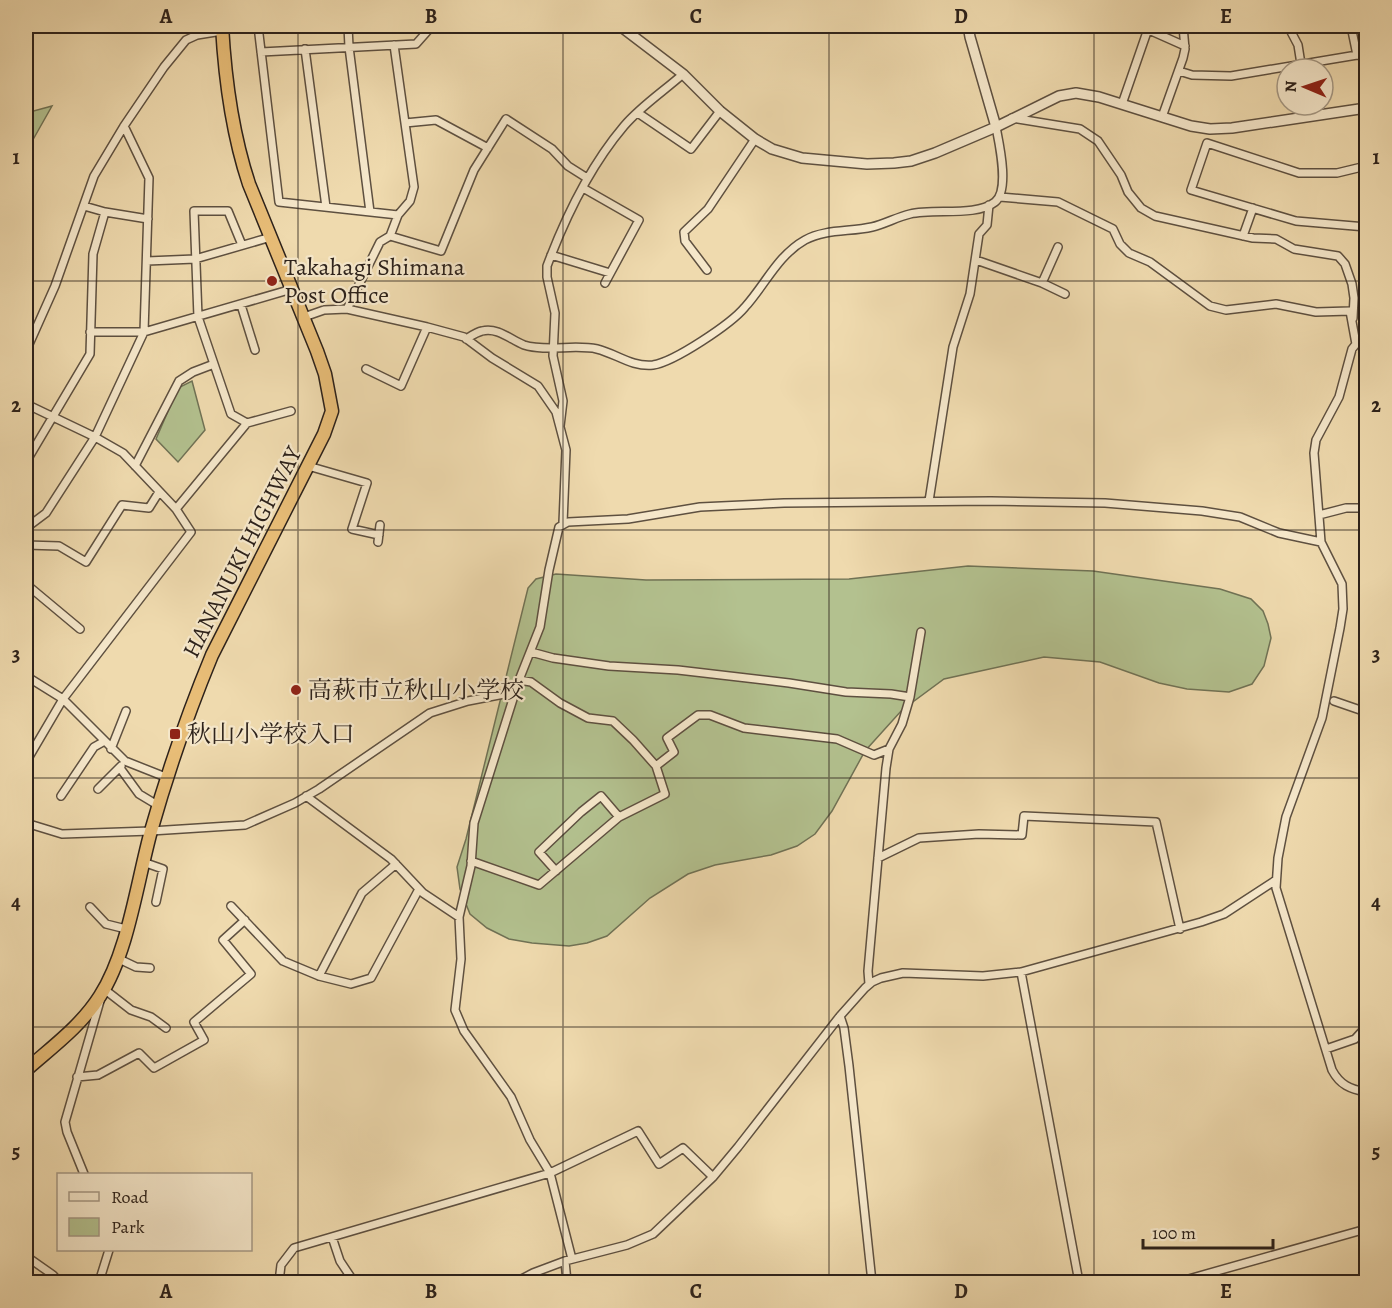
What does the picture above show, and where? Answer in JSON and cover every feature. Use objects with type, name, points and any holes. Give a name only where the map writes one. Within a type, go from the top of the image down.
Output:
[{"type":"highway","name":"HANANUKI HIGHWAY","points":[[26,1070],[78,1023],[102,992],[117,958],[126,929],[151,831],[182,733],[212,655],[330,422],[332,411],[325,374],[249,184],[233,125],[222,28]]},
{"type":"street","points":[[258,26],[279,202],[398,215]]},
{"type":"street","points":[[348,26],[370,212]]},
{"type":"street","points":[[261,52],[416,44],[432,26]]},
{"type":"street","points":[[620,26],[683,74],[720,111],[755,139],[772,149],[802,158],[867,164],[894,164],[911,161],[996,127],[1059,96],[1069,94],[1092,95],[1191,126],[1218,129],[1366,108]]},
{"type":"street","points":[[968,26],[996,127],[1002,168],[1000,197]]},
{"type":"street","points":[[1140,26],[1185,46]]},
{"type":"street","points":[[1162,117],[1179,71],[1185,46],[1183,26]]},
{"type":"street","points":[[1287,26],[1298,45],[1300,57]]},
{"type":"street","points":[[1351,26],[1357,55]]},
{"type":"street","points":[[26,351],[55,286],[94,176],[124,126],[164,67],[186,40],[222,28]]},
{"type":"street","points":[[1122,104],[1148,29]]},
{"type":"street","points":[[347,309],[380,242],[390,236],[398,215],[410,201],[413,190],[394,45]]},
{"type":"street","points":[[305,49],[326,207]]},
{"type":"street","points":[[1335,59],[1366,56]]},
{"type":"street","points":[[1179,71],[1192,75],[1219,77],[1275,68]]},
{"type":"street","points":[[560,426],[563,401],[553,356],[555,313],[546,272],[551,255],[587,178],[620,131],[683,74]]},
{"type":"street","points":[[638,113],[690,149],[720,111]]},
{"type":"street","points":[[1012,118],[1080,129],[1098,141],[1121,175],[1128,192],[1141,208],[1155,216],[1243,236],[1276,239],[1294,249],[1338,256],[1345,264],[1352,284],[1356,344]]},
{"type":"street","points":[[390,236],[441,251],[474,170],[506,119],[552,149],[568,166],[587,178]]},
{"type":"street","points":[[405,123],[436,120],[488,147]]},
{"type":"street","points":[[26,528],[46,513],[95,437],[144,332],[149,178],[124,126]]},
{"type":"street","points":[[707,270],[685,241],[684,232],[708,209],[755,139]]},
{"type":"street","points":[[1366,166],[1337,173],[1299,172],[1207,143],[1191,189],[1296,221],[1366,225]]},
{"type":"street","points":[[583,188],[639,220],[605,282]]},
{"type":"street","points":[[466,339],[483,330],[502,333],[525,345],[594,349],[628,362],[655,365],[697,344],[743,310],[780,262],[804,241],[834,232],[872,227],[911,213],[973,209],[989,205],[1000,197],[1058,201],[1113,229],[1120,244],[1129,253],[1150,261],[1210,306],[1226,310],[1276,304],[1317,312],[1350,311],[1353,318]]},
{"type":"street","points":[[929,501],[953,346],[970,294],[979,234],[987,225],[989,205]]},
{"type":"street","points":[[84,206],[148,219]]},
{"type":"street","points":[[1243,236],[1253,208]]},
{"type":"street","points":[[242,245],[228,211],[194,211],[198,317],[231,414],[247,423]]},
{"type":"street","points":[[26,462],[90,354],[93,254],[105,212]]},
{"type":"street","points":[[147,261],[195,259],[271,237]]},
{"type":"street","points":[[1042,283],[1058,247]]},
{"type":"street","points":[[551,255],[610,273]]},
{"type":"street","points":[[976,260],[1042,283],[1065,294]]},
{"type":"street","points":[[90,332],[144,332],[292,289]]},
{"type":"street","points":[[242,305],[255,351]]},
{"type":"street","points":[[304,317],[324,310],[347,309],[428,327],[466,339],[538,386],[551,403],[560,426],[566,450],[562,523],[556,533],[542,618],[515,692],[474,823],[471,861],[459,916],[461,959],[455,1010],[464,1031],[511,1097],[530,1140],[550,1173],[568,1260],[567,1282]]},
{"type":"street","points":[[366,369],[401,386],[428,327]]},
{"type":"street","points":[[1366,336],[1356,344],[1347,364],[1338,397],[1314,446],[1321,542],[1342,584],[1343,609],[1322,718],[1286,817],[1276,880],[1277,893],[1336,1078],[1346,1086],[1366,1092]]},
{"type":"street","points":[[135,466],[179,381],[193,372],[214,364]]},
{"type":"street","points":[[26,404],[123,453],[176,509],[191,532],[63,699],[26,762]]},
{"type":"street","points":[[176,509],[247,423],[291,411]]},
{"type":"street","points":[[308,466],[367,483],[352,529],[379,539],[380,525]]},
{"type":"street","points":[[26,545],[59,546],[86,562],[123,505],[149,508],[159,492]]},
{"type":"street","points":[[562,523],[628,519],[700,507],[929,501],[1106,503],[1202,511],[1240,517],[1279,533],[1321,542]]},
{"type":"street","points":[[1319,515],[1346,508],[1366,508]]},
{"type":"street","points":[[26,584],[80,629]]},
{"type":"street","points":[[869,984],[868,971],[883,792],[889,749],[902,724],[910,697],[921,632]]},
{"type":"street","points":[[531,652],[553,658],[609,666],[678,670],[846,692],[910,697]]},
{"type":"street","points":[[26,676],[63,699],[111,749],[140,794],[159,806]]},
{"type":"street","points":[[471,861],[539,885],[619,817],[665,794],[656,766],[612,721],[588,718],[560,703],[531,682],[519,680]]},
{"type":"street","points":[[26,823],[62,834],[245,825],[306,796],[430,713],[468,701],[515,692]]},
{"type":"street","points":[[1334,701],[1366,712]]},
{"type":"street","points":[[111,749],[126,711]]},
{"type":"street","points":[[656,766],[674,753],[667,738],[698,715],[710,716],[744,728],[837,739],[874,754],[889,749]]},
{"type":"street","points":[[62,796],[94,747],[104,742]]},
{"type":"street","points":[[122,764],[168,778]]},
{"type":"street","points":[[98,789],[122,764]]},
{"type":"street","points":[[306,796],[396,864],[419,889],[459,916]]},
{"type":"street","points":[[556,871],[539,852],[580,812],[601,796],[619,817]]},
{"type":"street","points":[[878,858],[918,838],[969,834],[1022,835],[1024,816],[1156,822],[1180,929]]},
{"type":"street","points":[[143,862],[163,869],[156,902]]},
{"type":"street","points":[[319,976],[362,893],[396,864]]},
{"type":"street","points":[[516,1282],[568,1260],[642,1240],[664,1224],[713,1177],[840,1016],[869,984],[881,978],[903,973],[983,976],[1021,972],[1180,929],[1224,914],[1276,880]]},
{"type":"street","points":[[231,906],[283,961],[319,976],[351,984],[371,978],[419,889]]},
{"type":"street","points":[[90,908],[106,924],[126,929]]},
{"type":"street","points":[[77,1077],[98,1075],[140,1053],[154,1068],[204,1040],[194,1022],[251,974],[223,940],[244,920]]},
{"type":"street","points":[[117,958],[136,967],[150,968]]},
{"type":"street","points":[[1021,972],[1079,1282]]},
{"type":"street","points":[[84,1173],[67,1132],[66,1122],[102,992],[131,1010],[151,1017],[166,1028]]},
{"type":"street","points":[[840,1016],[844,1028],[849,1066],[872,1282]]},
{"type":"street","points":[[1326,1048],[1355,1039],[1366,1027]]},
{"type":"street","points":[[279,1282],[281,1265],[294,1248],[550,1173],[638,1131],[659,1164],[683,1148],[713,1177]]},
{"type":"street","points":[[1178,1282],[1366,1229]]},
{"type":"street","points":[[332,1237],[340,1261],[354,1282]]},
{"type":"street","points":[[99,1282],[109,1251]]},
{"type":"street","points":[[26,1256],[59,1282]]},
{"type":"green space","points":[[52,106],[26,152],[26,113]]},
{"type":"green space","points":[[192,381],[205,430],[178,462],[156,439],[178,388]]},
{"type":"green space","points":[[968,566],[1093,571],[1220,589],[1251,599],[1263,611],[1271,638],[1264,666],[1252,684],[1229,692],[1187,689],[1159,683],[1100,662],[1044,657],[944,679],[902,710],[865,751],[832,811],[815,834],[797,846],[771,855],[715,865],[688,874],[650,898],[607,936],[587,943],[569,946],[509,939],[487,928],[470,914],[460,889],[457,867],[466,839],[528,588],[536,579],[556,574],[646,580],[849,579]]},
{"type":"place","name":"Takahagi Shimana Post Office","points":[[272,281]]},
{"type":"place","name":"高萩市立秋山小学校","points":[[296,690]]},
{"type":"place","name":"秋山小学校入口","points":[[175,734]]}]
